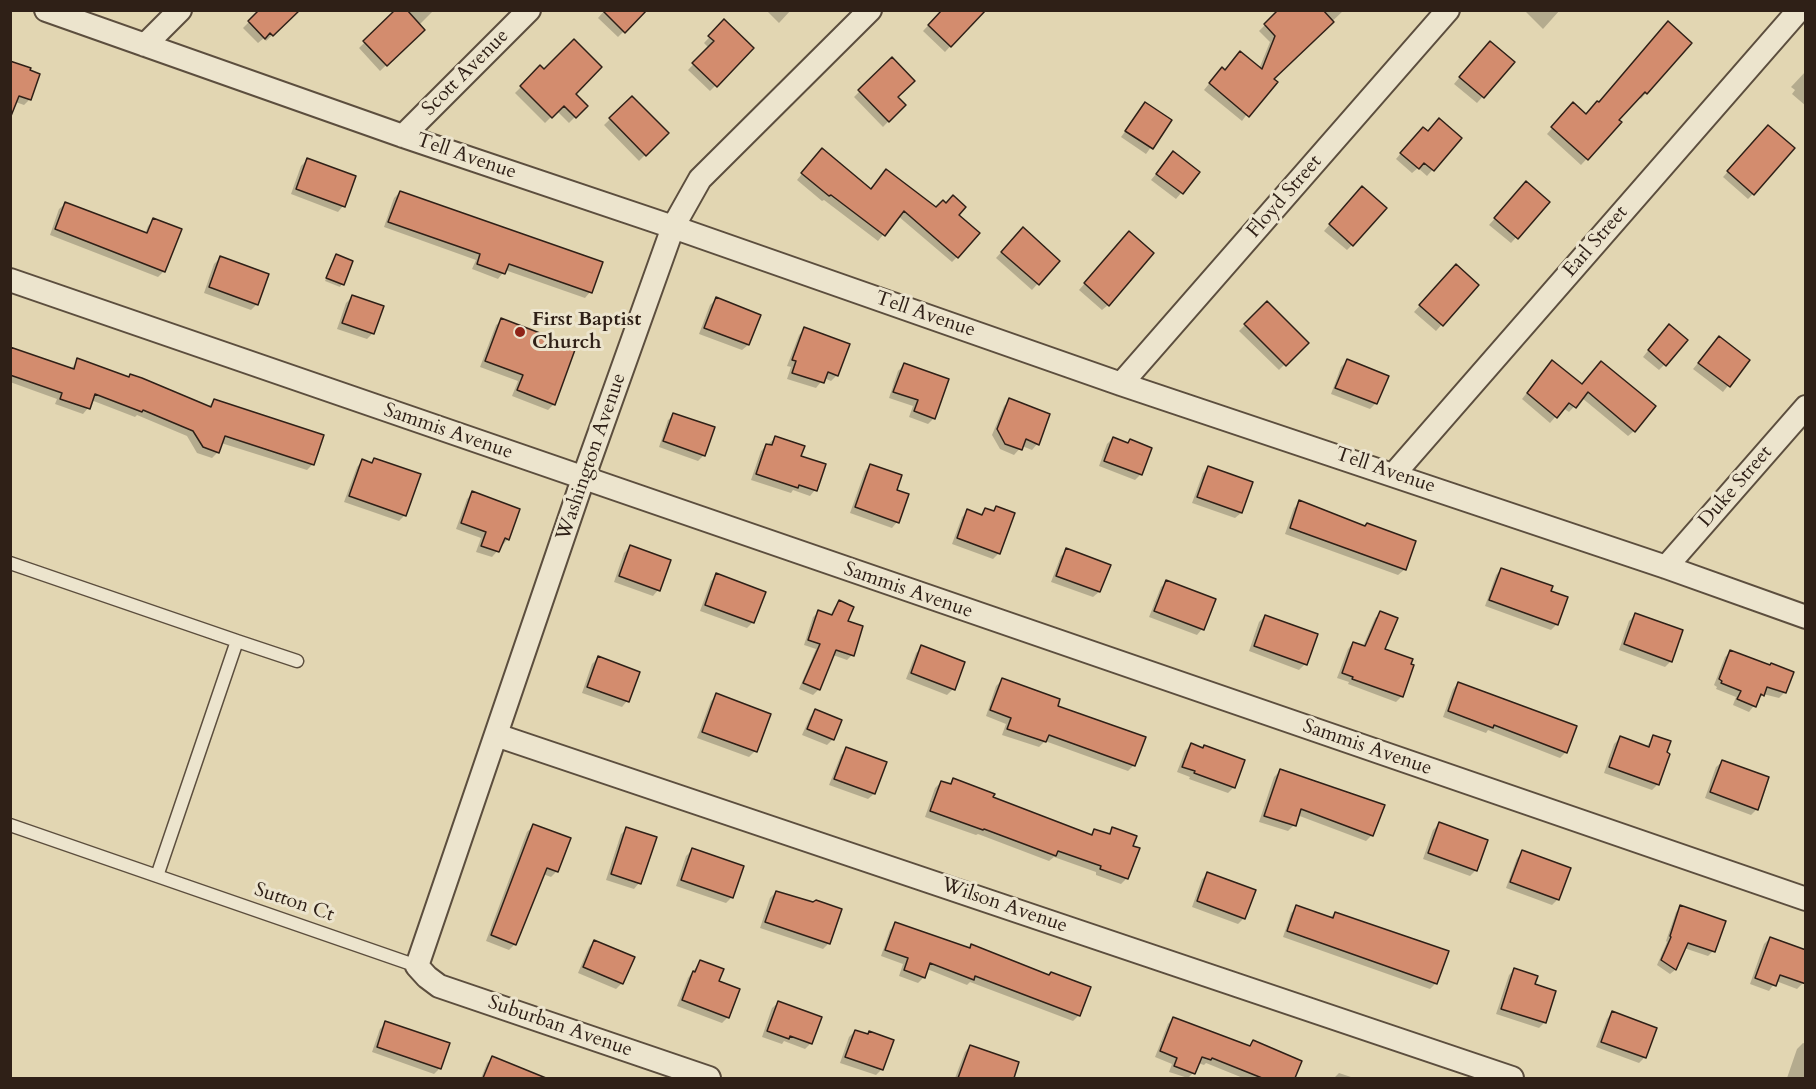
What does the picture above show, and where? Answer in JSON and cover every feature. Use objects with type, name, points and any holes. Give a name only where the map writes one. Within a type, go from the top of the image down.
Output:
[{"type":"street","name":"Tell Avenue","points":[[46,10],[1121,384],[1394,474],[1806,617]]},
{"type":"street","points":[[145,45],[180,10]]},
{"type":"street","name":"Scott Avenue","points":[[403,136],[529,10]]},
{"type":"street","name":"Washington Avenue","points":[[417,966],[583,479],[673,227],[700,179],[870,10]]},
{"type":"street","name":"Floyd Street","points":[[1121,384],[1448,10]]},
{"type":"street","name":"Earl Street","points":[[1394,474],[1799,10]]},
{"type":"street","name":"Sammis Avenue","points":[[10,280],[1806,899]]},
{"type":"street","name":"Duke Street","points":[[1666,567],[1806,407]]},
{"type":"street","name":"Wilson Avenue","points":[[496,735],[1512,1078]]},
{"type":"street","name":"Suburban Avenue","points":[[417,966],[439,986],[709,1078]]},
{"type":"lane","points":[[10,563],[297,661]]},
{"type":"lane","points":[[157,876],[237,641]]},
{"type":"lane","name":"Sutton Ct","points":[[10,825],[417,966]]},
{"type":"building","points":[[259,10],[300,10],[273,36],[270,33],[265,39],[248,21]]},
{"type":"building","points":[[395,10],[407,10],[425,30],[387,66],[363,41]]},
{"type":"building","points":[[602,10],[647,10],[625,33]]},
{"type":"building","points":[[942,10],[986,10],[951,47],[928,25]]},
{"type":"building","points":[[1278,10],[1323,10],[1334,22],[1274,79],[1278,82],[1249,117],[1209,83],[1222,67],[1225,70],[1240,51],[1262,69],[1275,36],[1264,24]]},
{"type":"building","points":[[724,19],[754,48],[717,87],[692,63],[714,41],[708,36]]},
{"type":"building","points":[[1668,21],[1692,43],[1647,94],[1645,92],[1619,120],[1622,122],[1588,160],[1551,127],[1573,102],[1586,114],[1597,101],[1599,102]]},
{"type":"building","points":[[574,39],[602,67],[576,94],[588,106],[576,118],[564,106],[552,118],[520,86],[540,65],[544,69]]},
{"type":"building","points":[[1490,41],[1515,62],[1484,98],[1459,77]]},
{"type":"building","points":[[892,57],[915,81],[898,97],[906,105],[889,122],[858,90]]},
{"type":"building","points":[[10,61],[31,68],[30,70],[40,74],[31,100],[19,96],[11,116]]},
{"type":"building","points":[[632,96],[669,133],[646,156],[609,118]]},
{"type":"building","points":[[1145,102],[1172,120],[1153,149],[1125,131]]},
{"type":"building","points":[[1439,118],[1462,138],[1434,171],[1424,163],[1419,169],[1400,153],[1423,127],[1428,131]]},
{"type":"building","points":[[1768,125],[1795,148],[1754,195],[1727,171]]},
{"type":"building","points":[[822,148],[871,189],[886,169],[936,207],[943,200],[946,203],[953,195],[966,207],[959,215],[980,233],[958,258],[904,211],[885,236],[801,173]]},
{"type":"building","points":[[1173,151],[1200,172],[1183,194],[1156,174]]},
{"type":"building","points":[[307,158],[356,176],[345,207],[296,189]]},
{"type":"building","points":[[1526,181],[1550,202],[1518,239],[1494,218]]},
{"type":"building","points":[[1362,186],[1387,208],[1353,246],[1329,224]]},
{"type":"building","points":[[400,191],[603,262],[592,293],[509,264],[505,274],[477,264],[480,254],[388,222]]},
{"type":"building","points":[[65,202],[147,233],[153,218],[182,229],[165,272],[55,229]]},
{"type":"building","points":[[1023,227],[1060,261],[1039,285],[1001,252]]},
{"type":"building","points":[[1129,231],[1154,253],[1109,306],[1084,283]]},
{"type":"building","points":[[336,254],[353,261],[344,285],[326,278]]},
{"type":"building","points":[[220,256],[269,274],[258,305],[209,287]]},
{"type":"building","points":[[1456,264],[1479,285],[1443,326],[1419,305]]},
{"type":"building","points":[[352,295],[384,306],[374,334],[342,323]]},
{"type":"building","points":[[716,297],[761,315],[749,345],[704,328]]},
{"type":"building","points":[[1267,301],[1309,343],[1286,366],[1244,324]]},
{"type":"building","points":[[501,318],[576,347],[555,405],[517,390],[523,375],[485,361]]},
{"type":"building","points":[[1669,324],[1688,340],[1666,366],[1648,350]]},
{"type":"building","points":[[804,327],[850,344],[838,376],[828,372],[824,383],[792,373],[796,361],[792,360]]},
{"type":"building","points":[[1719,336],[1750,360],[1730,387],[1698,363]]},
{"type":"building","points":[[10,347],[74,369],[77,358],[129,377],[130,374],[142,378],[211,407],[214,399],[324,435],[314,465],[225,436],[219,453],[203,447],[193,431],[143,410],[142,412],[95,394],[90,409],[60,399],[62,393],[10,375]]},
{"type":"building","points":[[1347,359],[1389,376],[1377,404],[1335,388]]},
{"type":"building","points":[[1552,360],[1582,384],[1601,361],[1656,406],[1635,432],[1588,392],[1576,408],[1569,403],[1557,418],[1527,393]]},
{"type":"building","points":[[904,363],[949,379],[935,419],[914,411],[918,400],[893,392]]},
{"type":"building","points":[[1009,398],[1050,414],[1039,445],[1026,439],[1022,450],[1005,444],[997,429]]},
{"type":"building","points":[[673,413],[715,427],[705,456],[663,441]]},
{"type":"building","points":[[775,436],[805,446],[801,456],[826,464],[817,491],[799,485],[798,488],[756,474],[766,444],[772,445]]},
{"type":"building","points":[[1113,437],[1128,443],[1130,439],[1152,448],[1142,475],[1104,461]]},
{"type":"building","points":[[374,458],[421,474],[406,516],[349,496],[362,459],[372,463]]},
{"type":"building","points":[[870,464],[902,475],[897,490],[909,494],[899,523],[855,507]]},
{"type":"building","points":[[1208,466],[1253,482],[1242,513],[1197,497]]},
{"type":"building","points":[[472,491],[520,509],[509,540],[505,538],[499,552],[481,546],[486,532],[461,523]]},
{"type":"building","points":[[1299,500],[1365,526],[1367,523],[1416,541],[1406,570],[1290,528]]},
{"type":"building","points":[[996,506],[1015,513],[1000,554],[957,538],[967,509],[982,515],[985,508],[994,511]]},
{"type":"building","points":[[630,545],[671,560],[660,591],[619,576]]},
{"type":"building","points":[[1066,548],[1111,565],[1100,592],[1056,576]]},
{"type":"building","points":[[1501,568],[1553,586],[1551,591],[1568,597],[1558,625],[1489,600]]},
{"type":"building","points":[[716,573],[766,592],[754,623],[705,605]]},
{"type":"building","points":[[1166,580],[1216,599],[1204,630],[1154,611]]},
{"type":"building","points":[[839,600],[854,607],[848,621],[863,626],[854,656],[836,650],[820,690],[803,683],[820,644],[808,640],[818,610],[832,615]]},
{"type":"building","points":[[1380,611],[1398,618],[1385,649],[1413,659],[1411,664],[1414,665],[1403,697],[1352,679],[1353,677],[1342,673],[1353,642],[1365,646]]},
{"type":"building","points":[[1635,613],[1683,630],[1672,662],[1624,644]]},
{"type":"building","points":[[1265,615],[1318,634],[1307,665],[1254,646]]},
{"type":"building","points":[[921,645],[965,662],[955,690],[911,673]]},
{"type":"building","points":[[1730,650],[1794,672],[1786,693],[1767,687],[1764,696],[1761,694],[1756,707],[1737,699],[1741,691],[1721,683],[1719,679]]},
{"type":"building","points":[[598,656],[640,672],[629,702],[587,687]]},
{"type":"building","points":[[1002,678],[1060,699],[1058,706],[1146,737],[1135,766],[1049,735],[1046,742],[1007,729],[1011,718],[990,710]]},
{"type":"building","points":[[1458,682],[1577,726],[1567,753],[1494,725],[1493,728],[1448,711]]},
{"type":"building","points":[[716,693],[771,714],[757,752],[702,732]]},
{"type":"building","points":[[815,709],[842,720],[834,740],[807,729]]},
{"type":"building","points":[[1653,735],[1671,741],[1667,752],[1670,754],[1659,785],[1609,767],[1620,736],[1649,747]]},
{"type":"building","points":[[1191,743],[1203,748],[1204,745],[1245,760],[1235,788],[1182,767]]},
{"type":"building","points":[[846,747],[887,762],[875,794],[834,779]]},
{"type":"building","points":[[1722,760],[1769,777],[1758,810],[1710,792]]},
{"type":"building","points":[[1280,769],[1385,805],[1373,836],[1301,809],[1296,826],[1264,816]]},
{"type":"building","points":[[953,778],[995,794],[993,797],[1092,835],[1094,829],[1110,834],[1112,827],[1137,836],[1133,846],[1140,848],[1128,879],[1100,869],[1101,866],[1058,851],[1056,856],[930,811],[941,781],[951,784]]},
{"type":"building","points":[[1439,822],[1488,840],[1477,871],[1428,853]]},
{"type":"building","points":[[533,824],[571,838],[558,872],[547,868],[516,945],[491,935]]},
{"type":"building","points":[[626,827],[657,837],[641,884],[611,874]]},
{"type":"building","points":[[692,848],[744,866],[733,898],[681,880]]},
{"type":"building","points":[[1522,850],[1571,868],[1559,900],[1510,882]]},
{"type":"building","points":[[1207,872],[1256,890],[1245,919],[1197,901]]},
{"type":"building","points":[[776,891],[813,902],[816,900],[842,909],[830,944],[765,922]]},
{"type":"building","points":[[1296,905],[1333,918],[1335,912],[1449,951],[1437,984],[1287,931]]},
{"type":"building","points":[[1680,905],[1726,921],[1715,952],[1688,943],[1676,970],[1661,960],[1671,937]]},
{"type":"building","points":[[895,922],[970,948],[971,944],[1049,975],[1051,972],[1091,987],[1080,1016],[975,976],[974,980],[930,963],[925,978],[904,970],[908,958],[885,950]]},
{"type":"building","points":[[1770,937],[1806,950],[1806,984],[1780,975],[1776,986],[1755,978]]},
{"type":"building","points":[[594,940],[635,957],[623,984],[583,967]]},
{"type":"building","points":[[700,960],[724,969],[719,981],[740,989],[729,1018],[682,1000],[693,971],[695,972]]},
{"type":"building","points":[[1514,968],[1538,976],[1535,984],[1556,991],[1546,1023],[1501,1009]]},
{"type":"building","points":[[778,1001],[822,1017],[812,1044],[767,1031]]},
{"type":"building","points":[[1612,1011],[1657,1028],[1646,1058],[1601,1042]]},
{"type":"building","points":[[1173,1017],[1250,1046],[1253,1040],[1302,1061],[1295,1078],[1262,1078],[1212,1058],[1211,1060],[1202,1057],[1195,1074],[1174,1066],[1177,1058],[1160,1051]]},
{"type":"building","points":[[385,1021],[450,1043],[441,1069],[377,1047]]},
{"type":"building","points":[[855,1030],[868,1034],[869,1031],[894,1040],[883,1070],[845,1057]]},
{"type":"building","points":[[970,1045],[1019,1062],[1014,1078],[958,1078]]},
{"type":"building","points":[[492,1056],[546,1078],[483,1078]]},
{"type":"place","name":"First Baptist Church","points":[[520,332]]}]
